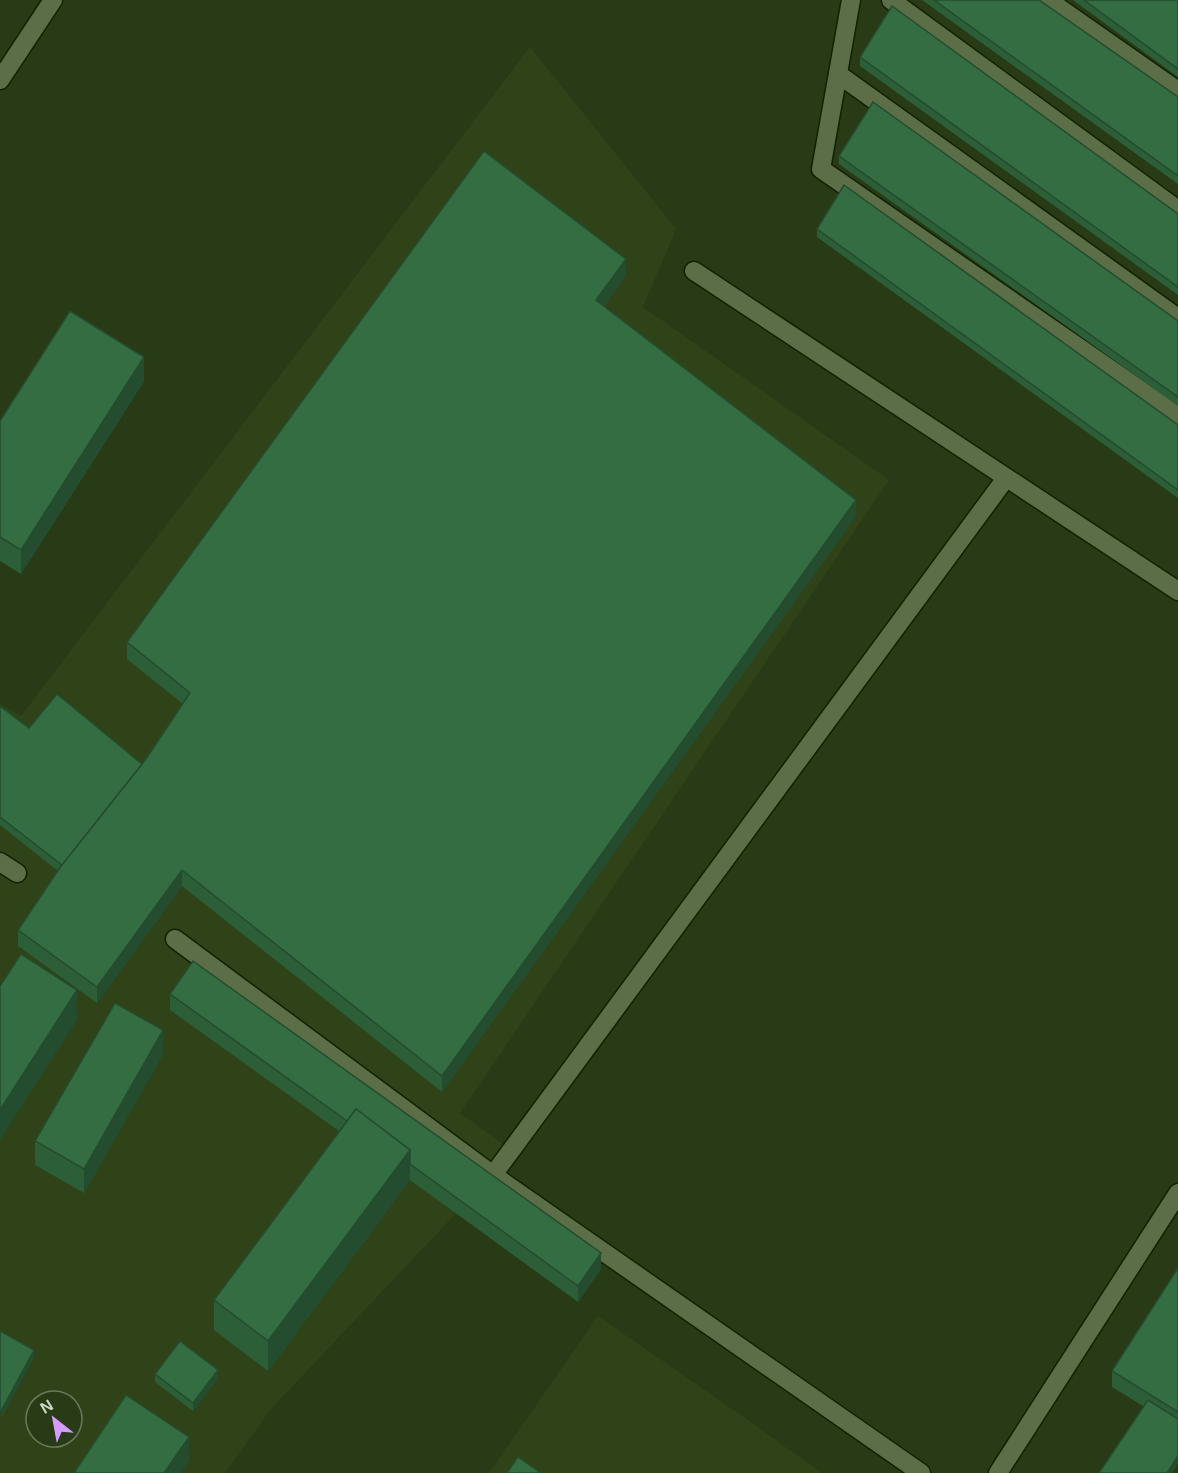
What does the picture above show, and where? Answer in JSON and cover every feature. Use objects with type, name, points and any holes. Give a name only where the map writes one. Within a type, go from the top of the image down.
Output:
[{"type":"street","points":[[0,80],[53,0]]},
{"type":"street","points":[[851,0],[821,169],[1178,416]]},
{"type":"street","points":[[891,0],[1178,210]]},
{"type":"street","points":[[1048,0],[1178,92]]},
{"type":"street","points":[[838,74],[1178,318]]},
{"type":"street","points":[[694,271],[1178,591]]},
{"type":"street","points":[[493,1175],[1006,478]]},
{"type":"street","points":[[0,862],[17,873]]},
{"type":"street","points":[[175,939],[493,1175],[921,1473]]},
{"type":"street","points":[[998,1473],[1178,1193]]},
{"type":"shaded area","points":[[530,47],[676,229],[643,307],[889,480],[460,1113],[514,1152],[271,1409],[225,1473],[0,1473],[0,704],[21,716]]},
{"type":"shaded area","points":[[598,1316],[745,1418],[822,1473],[489,1473]]},
{"type":"building","points":[[934,0],[1039,0],[1178,97],[1178,176]]},
{"type":"building","points":[[1084,0],[1178,0],[1178,69]]},
{"type":"building","points":[[892,6],[1178,214],[1178,287],[860,57]]},
{"type":"building","points":[[873,102],[1178,321],[1178,397],[839,156]]},
{"type":"building","points":[[484,151],[626,259],[596,300],[856,500],[442,1076],[182,870],[97,987],[18,930],[65,860],[146,759],[190,693],[127,642]]},
{"type":"building","points":[[844,185],[1178,425],[1178,490],[817,229]]},
{"type":"building","points":[[70,311],[144,357],[21,550],[0,537],[0,421]]},
{"type":"building","points":[[57,694],[142,764],[62,865],[0,817],[0,706],[29,728]]},
{"type":"building","points":[[21,954],[77,990],[0,1110],[0,986]]},
{"type":"building","points":[[193,961],[601,1253],[578,1286],[410,1164],[410,1150],[356,1109],[347,1121],[170,994]]},
{"type":"building","points":[[115,1003],[163,1030],[84,1169],[35,1141]]},
{"type":"building","points":[[356,1109],[410,1150],[268,1341],[214,1300]]},
{"type":"building","points":[[1178,1268],[1178,1412],[1112,1371]]},
{"type":"building","points":[[0,1331],[34,1350],[1,1411],[0,1411]]},
{"type":"building","points":[[180,1341],[218,1370],[193,1403],[155,1374]]},
{"type":"building","points":[[126,1395],[189,1437],[164,1473],[74,1473]]},
{"type":"building","points":[[1148,1400],[1178,1419],[1178,1456],[1167,1473],[1099,1473]]},
{"type":"building","points":[[518,1457],[541,1473],[507,1473]]}]
